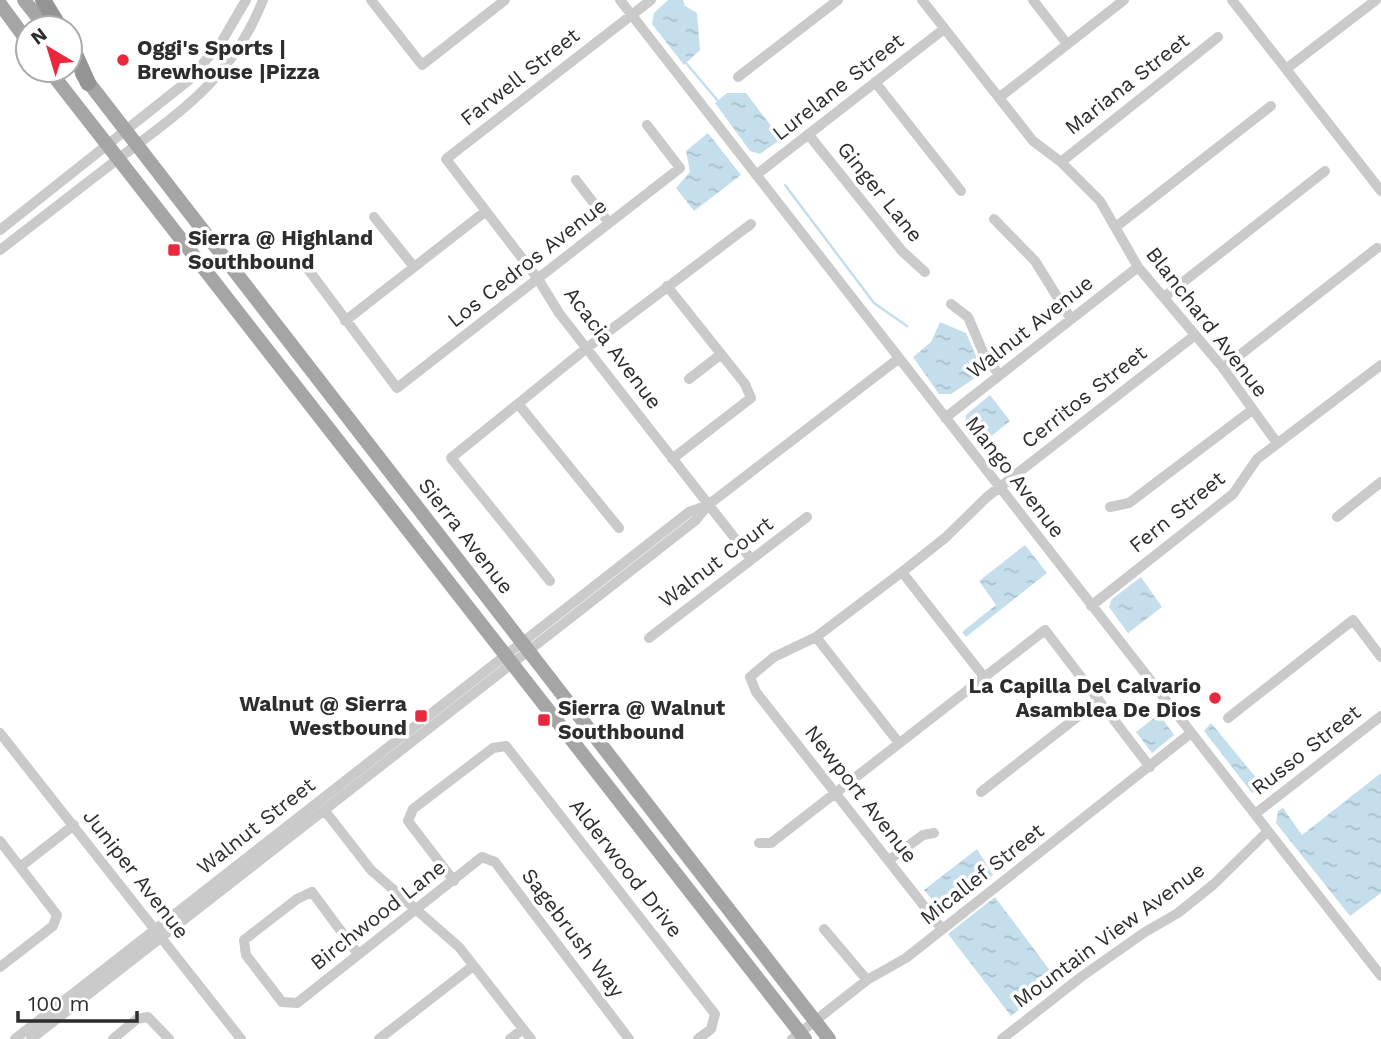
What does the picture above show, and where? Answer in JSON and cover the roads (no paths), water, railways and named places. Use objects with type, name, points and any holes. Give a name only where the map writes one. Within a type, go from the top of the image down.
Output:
[{"type":"highway","points":[[84,73],[88,82]]},
{"type":"main road","points":[[24,0],[35,14]]},
{"type":"main road","points":[[0,5],[14,24]]},
{"type":"main road","name":"Sierra Avenue","points":[[84,77],[829,1039]]},
{"type":"main road","name":"Sierra Avenue","points":[[60,84],[510,660],[799,1037]]},
{"type":"street","points":[[0,230],[169,99],[201,69],[231,27],[246,0]]},
{"type":"street","points":[[0,250],[180,113],[216,79],[247,36],[263,0]]},
{"type":"street","points":[[371,0],[422,65],[505,0]]},
{"type":"street","name":"Mango Avenue","points":[[620,0],[1091,606],[1379,970]]},
{"type":"street","name":"Farwell Street","points":[[446,159],[650,0]]},
{"type":"street","points":[[738,77],[838,0]]},
{"type":"street","name":"Blanchard Avenue","points":[[922,0],[1033,141],[1061,162],[1100,201],[1139,267],[1223,368],[1277,443]]},
{"type":"street","points":[[1033,0],[1067,44]]},
{"type":"street","points":[[1000,97],[1124,0]]},
{"type":"street","points":[[1232,0],[1381,191]]},
{"type":"street","points":[[1286,69],[1376,0]]},
{"type":"street","name":"Lurelane Street","points":[[756,175],[944,29]]},
{"type":"street","name":"Mariana Street","points":[[1061,162],[1218,37]]},
{"type":"street","points":[[875,82],[961,191]]},
{"type":"street","points":[[1117,226],[1271,106]]},
{"type":"street","name":"Los Cedros Avenue","points":[[345,321],[397,388],[680,168],[647,125]]},
{"type":"street","name":"Ginger Lane","points":[[808,134],[902,251],[925,272]]},
{"type":"street","name":"Acacia Avenue","points":[[446,159],[538,279],[559,313],[751,559]]},
{"type":"street","points":[[1164,297],[1325,171]]},
{"type":"street","points":[[576,180],[609,223]]},
{"type":"street","points":[[306,268],[345,321],[486,211]]},
{"type":"street","points":[[374,217],[414,267]]},
{"type":"street","points":[[994,219],[1028,251],[1071,319]]},
{"type":"street","points":[[550,581],[452,458],[588,347],[751,224]]},
{"type":"street","points":[[1223,368],[1377,248]]},
{"type":"street","name":"Walnut Avenue","points":[[945,418],[1139,267]]},
{"type":"street","points":[[667,286],[745,384],[751,398],[672,458]]},
{"type":"street","points":[[951,304],[968,317],[983,352],[999,375]]},
{"type":"street","name":"Cerritos Street","points":[[816,637],[945,538],[999,488],[1194,336]]},
{"type":"street","points":[[689,379],[720,355]]},
{"type":"street","name":"Walnut Street","points":[[15,1039],[325,811],[525,648],[696,520],[708,505],[898,359]]},
{"type":"street","name":"Fern Street","points":[[1091,606],[1233,494],[1253,463],[1277,443],[1381,365]]},
{"type":"street","points":[[519,405],[618,528]]},
{"type":"street","points":[[1110,507],[1129,503],[1252,410]]},
{"type":"street","points":[[1337,517],[1381,482]]},
{"type":"street","name":"Walnut Court","points":[[649,638],[807,517]]},
{"type":"street","points":[[902,572],[984,677]]},
{"type":"street","points":[[1228,718],[1353,620],[1381,657]]},
{"type":"street","points":[[759,844],[771,843],[1045,631],[1150,767]]},
{"type":"street","points":[[816,637],[899,743]]},
{"type":"street","name":"Newport Avenue","points":[[816,637],[774,657],[753,672],[750,682],[943,929]]},
{"type":"street","name":"Walnut Street","points":[[31,1039],[158,933],[510,660]]},
{"type":"street","points":[[981,792],[1099,700]]},
{"type":"street","name":"Russo Street","points":[[1255,814],[1381,716]]},
{"type":"street","name":"Juniper Avenue","points":[[0,733],[241,1039]]},
{"type":"street","name":"Micallef Street","points":[[799,1037],[814,1021],[867,980],[906,958],[1191,733]]},
{"type":"street","name":"Alderwood Drive","points":[[454,881],[408,821],[413,809],[493,747],[506,746],[715,1014],[711,1029],[698,1039]]},
{"type":"street","points":[[325,811],[371,870],[459,947],[531,1039]]},
{"type":"street","points":[[20,867],[74,825]]},
{"type":"street","name":"Mountain View Avenue","points":[[1002,1039],[1091,970],[1145,932],[1178,913],[1214,884],[1268,831]]},
{"type":"street","points":[[889,860],[923,835],[934,833]]},
{"type":"street","points":[[0,841],[57,915],[53,926],[0,967]]},
{"type":"street","name":"Birchwood Lane","points":[[358,954],[312,892],[298,899],[244,940],[246,955],[282,1002],[298,1003],[482,857]]},
{"type":"street","name":"Sagebrush Way","points":[[482,857],[495,862],[629,1039]]},
{"type":"street","points":[[824,929],[867,980]]},
{"type":"street","points":[[379,1039],[474,966]]},
{"type":"street","points":[[113,1039],[137,1020],[148,1017],[169,1039]]},
{"type":"street","points":[[510,1039],[523,1029]]},
{"type":"water","points":[[668,0],[683,0],[685,6],[697,13],[700,50],[684,65],[652,24],[654,13]]},
{"type":"water","points":[[727,93],[746,93],[781,139],[760,154],[750,151],[715,103]]},
{"type":"water","points":[[708,133],[741,175],[694,211],[676,188],[690,172],[686,151]]},
{"type":"water","points":[[940,322],[966,333],[981,367],[978,376],[951,394],[939,394],[913,357],[931,342]]},
{"type":"water","points":[[990,395],[1010,421],[979,446],[965,427],[966,415]]},
{"type":"water","points":[[1025,545],[1047,573],[966,637],[962,632],[996,605],[979,581]]},
{"type":"water","points":[[1141,577],[1162,607],[1128,633],[1109,607],[1112,599]]},
{"type":"water","points":[[1159,714],[1174,735],[1152,753],[1136,732]]},
{"type":"water","points":[[1211,723],[1263,786],[1252,793],[1204,731]]},
{"type":"water","points":[[1381,773],[1381,893],[1350,916],[1276,823],[1278,811],[1283,808],[1302,835]]},
{"type":"water","points":[[977,849],[993,875],[948,911],[942,911],[924,890]]},
{"type":"water","points":[[995,897],[1057,980],[1011,1016],[948,934]]},
{"type":"waterway","points":[[686,63],[718,101]]},
{"type":"waterway","points":[[785,185],[874,303],[907,326]]},
{"type":"place","name":"Oggi's Sports | Brewhouse |Pizza","points":[[123,60]]},
{"type":"place","name":"Sierra @ Highland Southbound","points":[[174,250]]},
{"type":"place","name":"La Capilla Del Calvario Asamblea De Dios","points":[[1215,698]]},
{"type":"place","name":"Walnut @ Sierra Westbound","points":[[421,716]]},
{"type":"place","name":"Sierra @ Walnut Southbound","points":[[544,720]]}]
